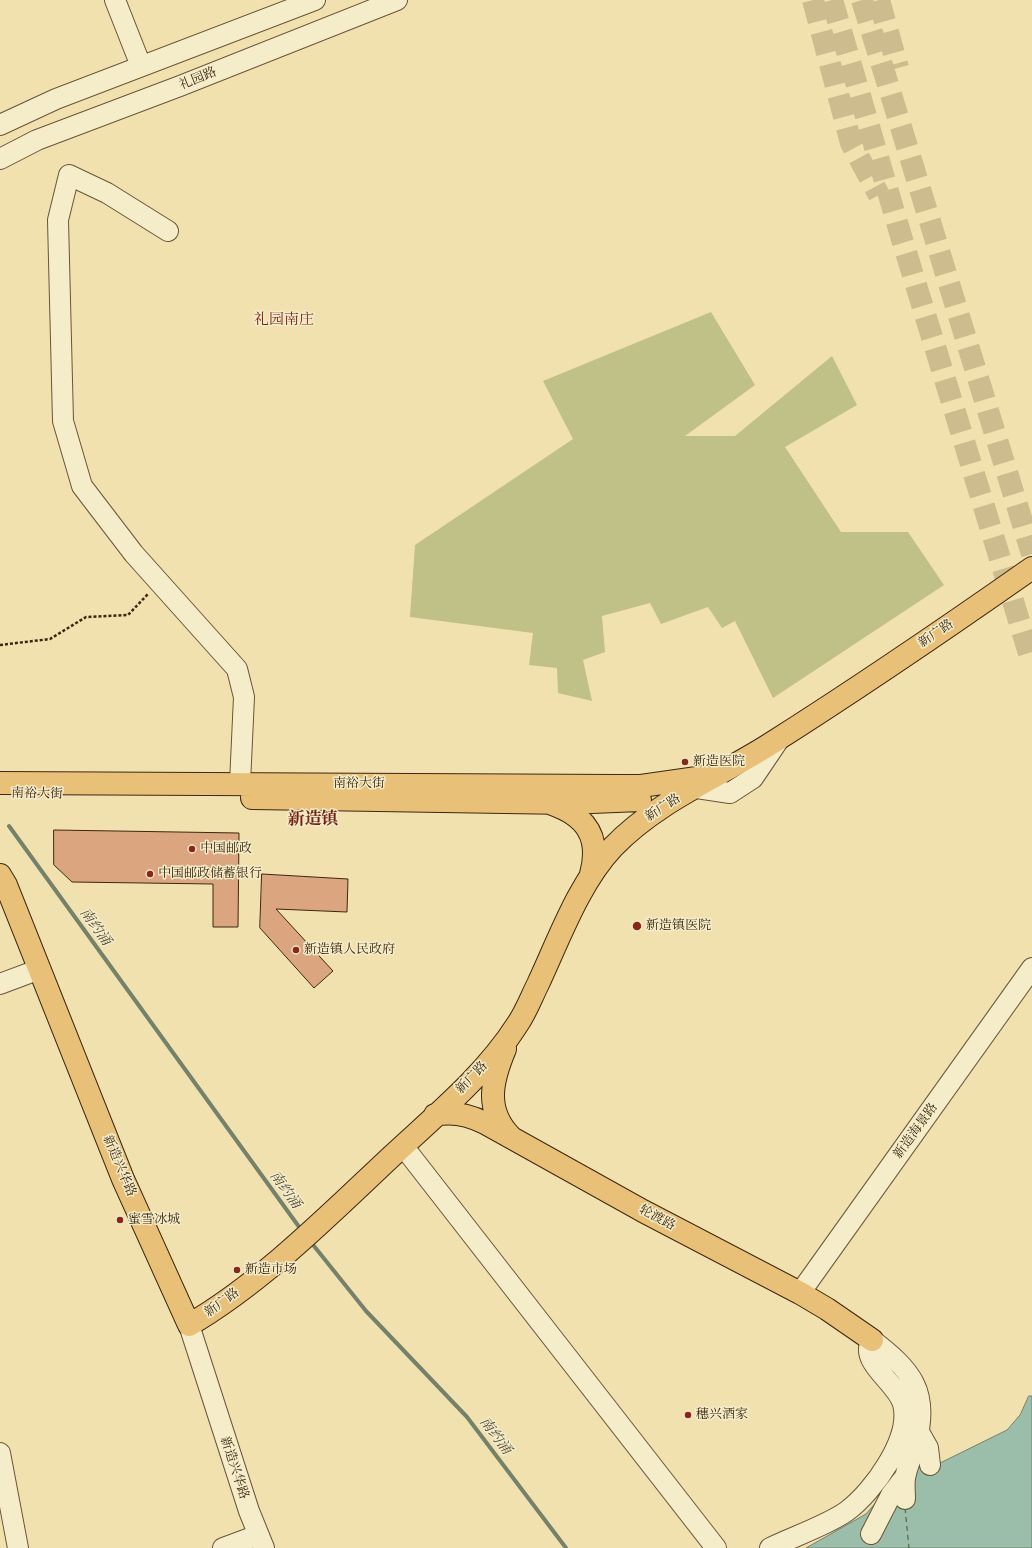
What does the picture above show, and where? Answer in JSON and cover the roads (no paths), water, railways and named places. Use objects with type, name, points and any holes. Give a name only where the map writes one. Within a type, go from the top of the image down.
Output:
[{"type":"main road","name":"新广路","points":[[189,1325],[217,1308],[319,1224],[471,1081],[511,1034],[524,1012],[569,916],[601,861],[614,846],[644,819],[780,738],[1032,568]]},
{"type":"main road","name":"南裕大街","points":[[0,783],[641,786],[717,776]]},
{"type":"main road","name":"南裕大街","points":[[0,793],[549,802],[660,798],[697,788]]},
{"type":"main road","points":[[549,802],[565,808],[577,817],[592,837],[596,848],[596,859],[590,879]]},
{"type":"main road","name":"新造兴华路","points":[[0,875],[6,885],[40,969],[123,1179],[189,1325]]},
{"type":"main road","points":[[511,1034],[494,1078],[492,1097],[500,1124],[518,1142]]},
{"type":"main road","name":"轮渡路","points":[[435,1115],[450,1113],[468,1116],[485,1123],[643,1211],[800,1293],[827,1309],[872,1340]]},
{"type":"street","points":[[115,0],[141,66]]},
{"type":"street","name":"礼园路","points":[[0,159],[37,140],[180,86],[397,0]]},
{"type":"street","points":[[0,125],[56,99],[308,1]]},
{"type":"street","points":[[168,231],[107,193],[69,175],[58,220],[63,422],[82,486],[134,554],[237,669],[244,697],[240,783]]},
{"type":"street","points":[[697,788],[730,793],[753,778],[780,738]]},
{"type":"street","name":"新造海景路","points":[[800,1293],[1032,968]]},
{"type":"street","points":[[0,984],[40,969]]},
{"type":"street","points":[[403,1146],[716,1548]]},
{"type":"street","name":"新造兴华路","points":[[189,1325],[244,1496],[261,1542]]},
{"type":"street","points":[[770,1548],[846,1511],[870,1490],[896,1447],[903,1425],[903,1404],[894,1388],[869,1356],[868,1347],[872,1340],[900,1363],[914,1380],[921,1402],[919,1432],[905,1477],[904,1500]]},
{"type":"street","points":[[919,1432],[928,1448],[930,1465]]},
{"type":"street","points":[[0,1453],[18,1548]]},
{"type":"street","points":[[871,1534],[891,1495],[905,1477]]},
{"type":"street","points":[[223,1548],[261,1542]]},
{"type":"waterway","name":"南约涌","points":[[9,826],[302,1231]]},
{"type":"waterway","name":"南约涌","points":[[310,1241],[366,1311],[467,1417],[566,1548]]},
{"type":"tunnel","points":[[813,0],[851,143],[879,195]]},
{"type":"tunnel","points":[[832,0],[901,236],[1032,663]]},
{"type":"tunnel","points":[[862,0],[1032,554]]},
{"type":"tunnel","points":[[879,0],[898,68]]},
{"type":"place","name":"新造医院","points":[[685,762]]},
{"type":"place","name":"中国邮政","points":[[192,849]]},
{"type":"place","name":"中国邮政储蓄银行","points":[[150,874]]},
{"type":"place","name":"新造镇医院","points":[[637,926]]},
{"type":"place","name":"新造镇人民政府","points":[[296,950]]},
{"type":"place","name":"蜜雪冰城","points":[[120,1220]]},
{"type":"place","name":"新造市场","points":[[237,1270]]},
{"type":"place","name":"穗兴酒家","points":[[688,1415]]},
{"type":"district","name":"礼园南庄","points":[[284,320]]},
{"type":"district","name":"新造镇","points":[[313,820]]}]
